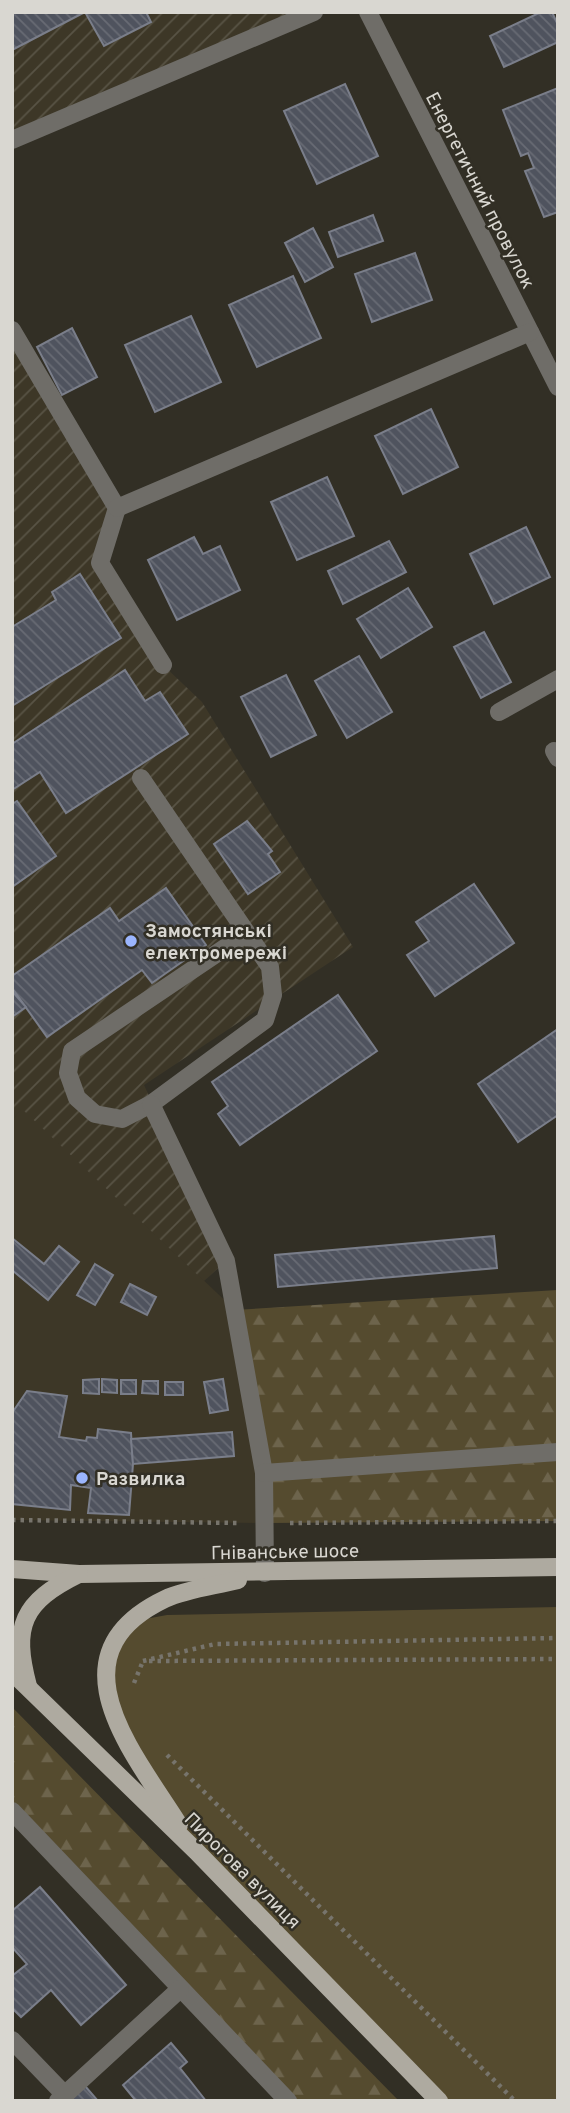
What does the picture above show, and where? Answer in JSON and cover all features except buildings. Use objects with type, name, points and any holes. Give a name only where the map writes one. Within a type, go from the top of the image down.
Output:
[{"type":"main road","name":"Гніванське шосе","points":[[12,1569],[79,1574],[558,1567]]},
{"type":"main road","points":[[196,1851],[112,1716],[105,1693],[107,1665],[129,1622],[148,1609],[168,1598],[265,1573]]},
{"type":"main road","points":[[28,1686],[19,1652],[23,1624],[36,1602],[58,1584],[79,1574]]},
{"type":"main road","name":"Пирогова вулиця","points":[[12,1672],[196,1851],[439,2101]]},
{"type":"street","points":[[12,141],[314,12]]},
{"type":"street","name":"Енергетичний провулок","points":[[368,12],[558,387]]},
{"type":"street","points":[[12,330],[117,508],[100,562],[163,665]]},
{"type":"street","points":[[117,508],[530,332]]},
{"type":"street","points":[[499,712],[558,679]]},
{"type":"street","points":[[141,778],[247,933],[270,967],[273,995],[265,1020],[151,1104],[122,1119],[95,1114],[77,1098],[68,1073],[72,1051],[247,933]]},
{"type":"street","points":[[151,1104],[226,1261],[264,1474],[265,1573]]},
{"type":"street","points":[[264,1474],[558,1452]]},
{"type":"street","points":[[12,1811],[288,2101]]},
{"type":"street","points":[[12,2040],[61,2098],[180,1989]]},
{"type":"path","points":[[144,1661],[215,1644],[558,1638]]},
{"type":"path","points":[[144,1661],[558,1660]]},
{"type":"path","points":[[132,1686],[144,1661]]},
{"type":"path","points":[[164,1752],[515,2101]]},
{"type":"shaded area","points":[[12,12],[314,12],[12,140]]},
{"type":"shaded area","points":[[12,330],[117,508],[100,563],[163,665],[202,702],[353,947],[144,1085],[226,1261],[204,1281],[22,1109],[12,1120]]},
{"type":"shaded area","points":[[22,1108],[235,1310],[265,1523],[12,1520],[12,1120]]},
{"type":"green space","points":[[558,1290],[558,1521],[265,1523],[235,1310]]},
{"type":"green space","points":[[558,1607],[558,2101],[439,2101],[196,1851],[129,1746],[108,1665],[129,1622],[167,1615]]},
{"type":"green space","points":[[12,1707],[399,2101],[288,2101],[12,1811]]},
{"type":"place","name":"Замостянські електромережі","points":[[131,941]]},
{"type":"place","name":"Развилка","points":[[82,1478]]}]
